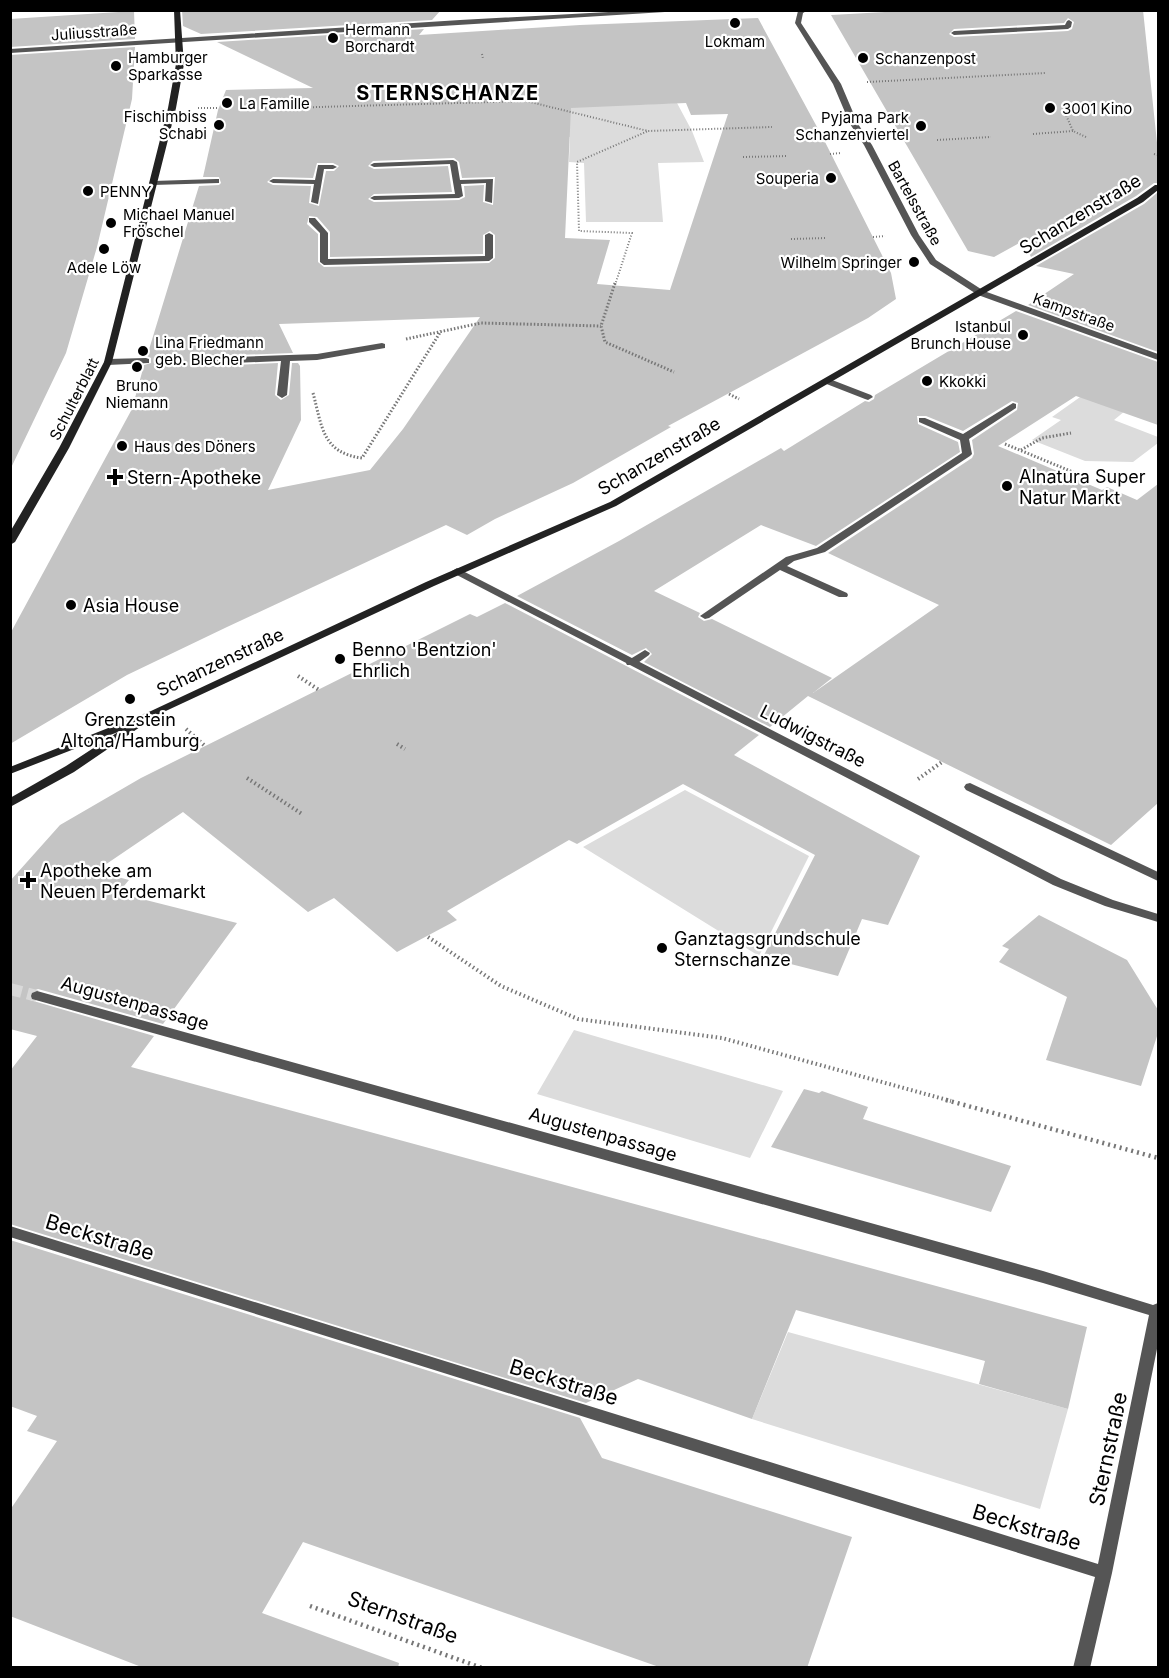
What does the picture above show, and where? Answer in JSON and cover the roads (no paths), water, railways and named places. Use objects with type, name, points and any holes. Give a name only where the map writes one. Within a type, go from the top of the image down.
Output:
[{"type":"street","name":"Schulterblatt","points":[[10,542],[64,448],[108,362],[172,108],[180,64],[177,10]]},
{"type":"street","points":[[462,10],[464,22]]},
{"type":"street","name":"Juliusstraße","points":[[10,51],[694,10]]},
{"type":"street","name":"Bartelsstraße","points":[[802,11],[798,23],[837,84],[854,124],[927,253],[933,262],[981,293]]},
{"type":"street","points":[[954,33],[1068,27],[1070,22]]},
{"type":"street","points":[[374,165],[453,162],[459,196],[374,198]]},
{"type":"street","points":[[315,202],[321,167],[333,167]]},
{"type":"street","points":[[153,183],[216,181]]},
{"type":"street","points":[[273,181],[318,182]]},
{"type":"street","points":[[457,182],[490,181],[489,201]]},
{"type":"street","name":"Schanzenstraße","points":[[10,771],[155,713],[457,571],[614,504],[981,293],[1140,200],[1158,187]]},
{"type":"street","points":[[312,220],[324,233],[324,262],[489,258],[489,235]]},
{"type":"street","name":"Kampstraße","points":[[981,293],[1158,357]]},
{"type":"street","points":[[210,361],[316,357],[382,346]]},
{"type":"street","points":[[282,395],[286,359]]},
{"type":"street","points":[[108,362],[146,361]]},
{"type":"street","points":[[827,381],[868,397]]},
{"type":"street","points":[[969,435],[1013,406]]},
{"type":"street","points":[[922,420],[969,435]]},
{"type":"street","points":[[705,616],[790,559],[821,550],[967,454],[969,435]]},
{"type":"street","points":[[779,566],[843,595]]},
{"type":"street","name":"Ludwigstraße","points":[[457,571],[1057,882],[1109,903],[1158,918]]},
{"type":"street","points":[[631,663],[645,653]]},
{"type":"street","name":"Schanzenstraße","points":[[10,803],[70,769],[155,713]]},
{"type":"street","points":[[970,787],[1158,877]]},
{"type":"street","name":"Augustenpassage","points":[[37,996],[1158,1311]]},
{"type":"street","name":"Beckstraße","points":[[10,1232],[1104,1574]]},
{"type":"street","name":"Sternstraße","points":[[1081,1668],[1104,1574],[1158,1311]]},
{"type":"tunnel","points":[[10,989],[37,996]]},
{"type":"place","name":"Lokmam","points":[[735,23]]},
{"type":"place","name":"Hermann Borchardt","points":[[333,38]]},
{"type":"place","name":"Schanzenpost","points":[[863,58]]},
{"type":"place","name":"Hamburger Sparkasse","points":[[116,66]]},
{"type":"place","name":"La Famille","points":[[227,103]]},
{"type":"place","name":"3001 Kino","points":[[1050,108]]},
{"type":"place","name":"Fischimbiss Schabi","points":[[219,125]]},
{"type":"place","name":"Pyjama Park Schanzenviertel","points":[[921,126]]},
{"type":"place","name":"Souperia","points":[[831,178]]},
{"type":"place","name":"PENNY","points":[[88,191]]},
{"type":"place","name":"Michael Manuel Fröschel","points":[[111,223]]},
{"type":"place","name":"Adele Löw","points":[[104,249]]},
{"type":"place","name":"Wilhelm Springer","points":[[914,262]]},
{"type":"place","name":"Istanbul Brunch House","points":[[1023,335]]},
{"type":"place","name":"Lina Friedmann geb. Blecher","points":[[143,351]]},
{"type":"place","name":"Bruno Niemann","points":[[137,367]]},
{"type":"place","name":"Kkokki","points":[[927,381]]},
{"type":"place","name":"Haus des Döners","points":[[122,446]]},
{"type":"place","name":"Stern-Apotheke","points":[[115,477]]},
{"type":"place","name":"Alnatura Super Natur Markt","points":[[1007,486]]},
{"type":"place","name":"Asia House","points":[[71,605]]},
{"type":"place","name":"Benno 'Bentzion' Ehrlich","points":[[340,659]]},
{"type":"place","name":"Grenzstein Altona/Hamburg","points":[[130,699]]},
{"type":"place","name":"Apotheke am Neuen Pferdemarkt","points":[[28,880]]},
{"type":"place","name":"Ganztagsgrundschule Sternschanze","points":[[662,948]]},
{"type":"district","name":"STERNSCHANZE","points":[[448,93]]}]
